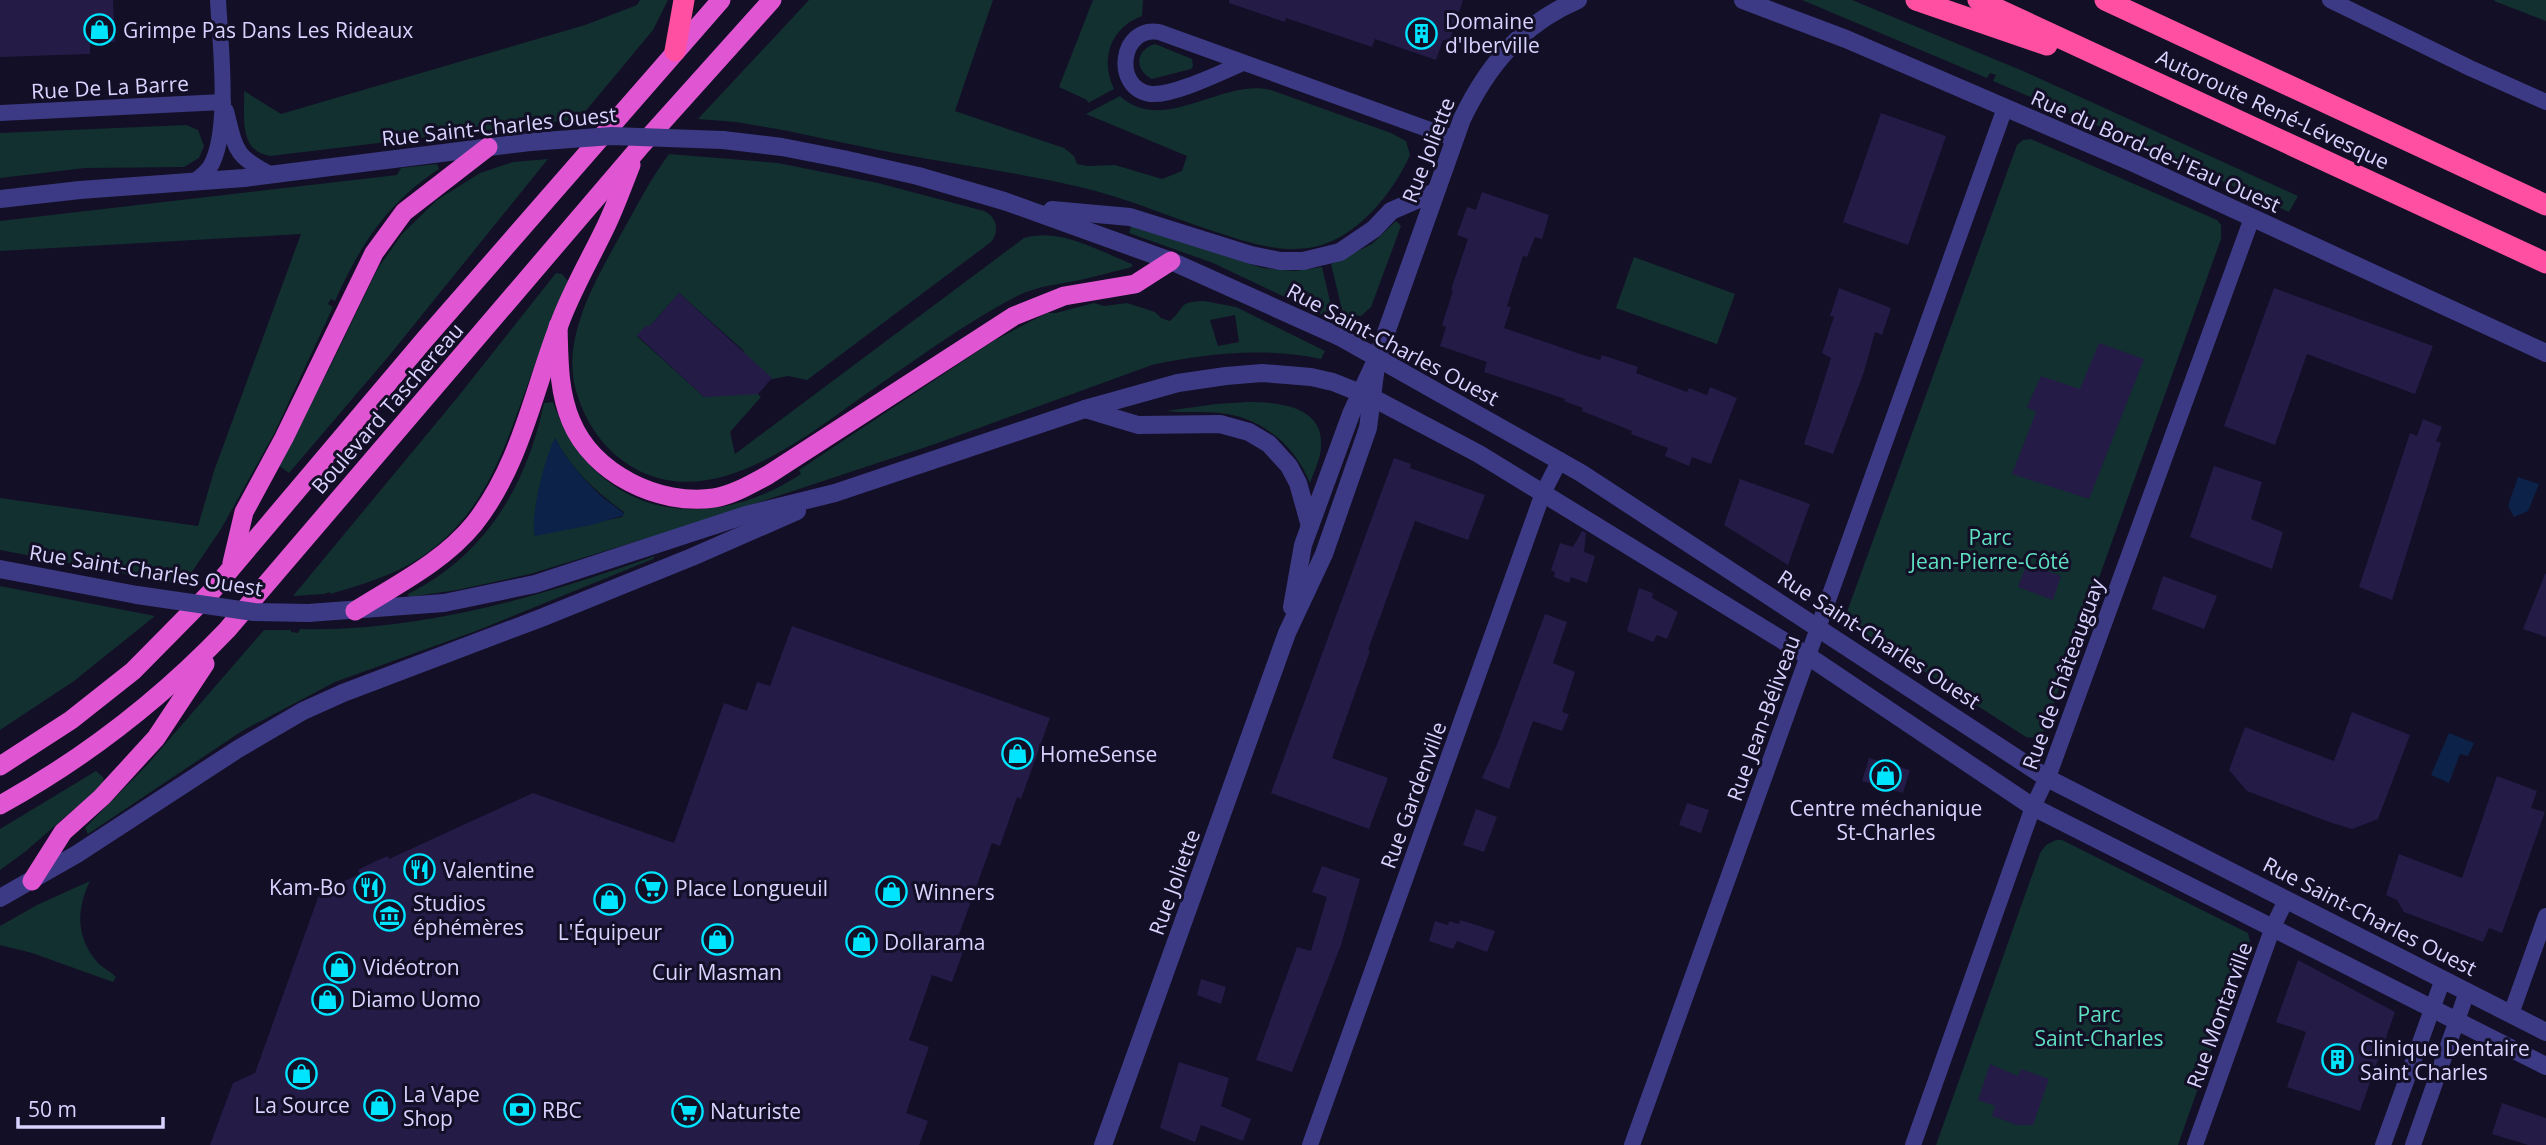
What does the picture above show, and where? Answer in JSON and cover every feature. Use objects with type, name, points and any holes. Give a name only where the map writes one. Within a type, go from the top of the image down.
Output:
[{"type":"highway","points":[[675,51],[684,0]]},
{"type":"highway","name":"Boulevard Taschereau","points":[[0,766],[71,720],[133,671],[188,616],[721,0]]},
{"type":"highway","name":"Boulevard Taschereau","points":[[0,805],[64,767],[126,723],[165,690],[227,630],[639,148],[772,0]]},
{"type":"highway","points":[[1916,0],[2162,84]]},
{"type":"highway","name":"Autoroute René-Lévesque","points":[[1979,0],[2546,263]]},
{"type":"highway","name":"Autoroute René-Lévesque","points":[[2105,0],[2546,205]]},
{"type":"highway","points":[[2138,0],[2216,52]]},
{"type":"highway","points":[[231,567],[244,512],[284,438],[374,253],[404,212],[488,147]]},
{"type":"highway","points":[[355,611],[443,554],[464,535],[488,505],[514,457],[558,326],[586,262],[606,227],[639,148]]},
{"type":"highway","points":[[558,326],[562,394],[572,424],[593,454],[636,485],[676,497],[712,498],[733,493],[768,475],[1014,316],[1064,296],[1135,284],[1171,261]]},
{"type":"highway","points":[[32,881],[63,832],[103,797],[156,738],[227,630]]},
{"type":"street","points":[[194,182],[204,174],[214,157],[223,102],[218,0]]},
{"type":"street","name":"Rue Joliette","points":[[1287,633],[1303,545],[1367,396],[1377,358],[1454,139],[1478,87],[1502,54],[1540,20],[1578,0]]},
{"type":"street","name":"Rue du Bord-de-l'Eau Ouest","points":[[1743,0],[1846,39],[2124,159],[2546,353]]},
{"type":"street","points":[[2330,0],[2546,102]]},
{"type":"street","points":[[1243,63],[1198,83],[1153,94],[1138,89],[1125,71],[1125,60],[1134,39],[1143,33],[1154,31],[1184,40],[1454,139]]},
{"type":"street","points":[[223,102],[241,157],[272,175]]},
{"type":"street","name":"Rue De La Barre","points":[[0,113],[223,102]]},
{"type":"street","name":"Rue Jean-Béliveau","points":[[1632,1145],[2005,108]]},
{"type":"street","name":"Rue Saint-Charles Ouest","points":[[0,199],[272,175],[530,142],[625,136],[723,140],[782,147],[891,170],[1024,208],[1171,261],[1325,330],[1377,358],[1560,460],[2047,778],[2546,1032]]},
{"type":"street","points":[[1024,208],[1130,217],[1251,255],[1280,261],[1303,261],[1340,252],[1364,236],[1391,211],[1435,192]]},
{"type":"street","name":"Rue de Châteauguay","points":[[1913,1145],[2033,807],[2047,778],[2252,218]]},
{"type":"street","name":"Rue Saint-Charles Ouest","points":[[0,569],[137,595],[244,611],[308,613],[444,603],[535,584],[747,514],[835,493],[1085,409],[1178,383],[1238,374],[1300,375],[1333,382],[1367,396],[1479,454],[1808,656],[2033,807],[2546,1066]]},
{"type":"street","name":"Rue Joliette","points":[[1103,1145],[1287,633],[1324,554],[1368,428],[1367,396]]},
{"type":"street","points":[[1085,409],[1138,425],[1210,423],[1230,425],[1249,432],[1269,444],[1289,466],[1298,484],[1310,526]]},
{"type":"street","name":"Rue Gardenville","points":[[1310,1145],[1544,493],[1560,460]]},
{"type":"street","points":[[0,898],[118,829],[238,749],[303,711],[692,557],[835,493]]},
{"type":"street","name":"Rue Montarville","points":[[2195,1145],[2273,927],[2286,900]]},
{"type":"street","points":[[2511,1014],[2546,916]]},
{"type":"street","points":[[2383,1145],[2443,979]]},
{"type":"street","points":[[2413,1145],[2467,992]]},
{"type":"green space","points":[[640,0],[668,0],[653,30],[579,119],[270,156],[260,153],[248,140],[244,122],[244,91],[281,114],[585,25],[637,5]]},
{"type":"green space","points":[[809,0],[993,0],[955,111],[1064,148],[1074,156],[1077,164],[1115,165],[1162,179],[1182,171],[1187,156],[1086,114],[1120,96],[1137,107],[1174,109],[1252,88],[1271,90],[1391,133],[1406,141],[1410,155],[1394,184],[1359,224],[1330,242],[1314,247],[1287,249],[1248,242],[1113,196],[1061,183],[892,153],[783,130],[698,119]]},
{"type":"green space","points":[[1093,0],[1143,0],[1142,16],[1122,28],[1111,46],[1108,67],[1114,89],[1088,103],[1087,100],[1059,87]]},
{"type":"green space","points":[[1802,0],[1852,0],[2023,71],[2298,196],[2289,212],[2166,155],[1993,81],[1996,75],[1990,73],[1987,78]]},
{"type":"green space","points":[[2495,0],[2546,0],[2546,21],[2494,1]]},
{"type":"green space","points":[[1155,44],[1192,59],[1193,66],[1191,69],[1152,79],[1142,71],[1139,60],[1148,47]]},
{"type":"green space","points":[[186,125],[198,130],[204,146],[199,158],[184,167],[85,168],[0,178],[0,133]]},
{"type":"green space","name":"Parc Jean-Pierre-Côté","points":[[2031,139],[2217,220],[2221,225],[2221,239],[2043,733],[2035,738],[2026,737],[1844,620],[2017,145],[2023,140]]},
{"type":"green space","points":[[669,154],[778,163],[878,183],[984,211],[992,217],[996,225],[996,233],[991,242],[807,380],[788,376],[747,384],[761,397],[730,432],[735,454],[1024,238],[1038,235],[1065,238],[1093,247],[1132,264],[1132,267],[1041,287],[1000,305],[823,425],[762,462],[730,475],[697,481],[665,480],[634,468],[600,439],[588,421],[573,378],[576,333],[583,310],[603,267]],"holes":[[[679,293],[744,351],[704,397],[637,336],[646,326],[650,326]]]},
{"type":"green space","points":[[548,159],[388,357],[289,473],[278,465],[378,268],[402,234],[437,200],[480,173],[513,162]]},
{"type":"green space","points":[[437,164],[439,169],[404,196],[377,227],[365,243],[335,301],[331,299],[328,304],[333,307],[274,434],[221,529],[183,585],[0,550],[0,498],[198,526],[214,471],[301,234],[0,251],[0,221],[397,175],[401,168]]},
{"type":"green space","points":[[1396,221],[1401,226],[1371,307],[1361,316],[1343,314],[1331,264],[1372,244]]},
{"type":"green space","points":[[1131,226],[1263,268],[1295,271],[1322,267],[1332,310],[1328,309],[1325,316],[1213,263],[1129,233]]},
{"type":"green space","points":[[1634,257],[1735,294],[1717,344],[1616,308]]},
{"type":"green space","points":[[556,273],[562,274],[568,281],[511,430],[488,482],[474,505],[435,547],[410,564],[371,581],[330,594],[293,596],[457,398]]},
{"type":"green space","points":[[1204,301],[1236,307],[1325,351],[1321,359],[1257,352],[1194,357],[1152,365],[935,444],[693,524],[530,574],[409,597],[408,594],[459,560],[499,515],[526,462],[544,403],[553,402],[571,441],[596,471],[624,492],[656,505],[691,509],[728,506],[764,494],[801,474],[799,470],[995,340],[1047,313],[1094,303],[1104,306],[1127,303],[1155,312],[1170,321],[1186,304]],"holes":[[[1235,315],[1239,342],[1218,346],[1210,320]],[[555,438],[585,479],[624,512],[622,517],[542,534],[536,507]]]},
{"type":"green space","points":[[1247,402],[1284,405],[1307,414],[1315,422],[1320,432],[1321,451],[1310,483],[1304,469],[1286,445],[1275,435],[1249,420],[1220,413],[1166,411]]},
{"type":"green space","points":[[655,556],[476,631],[335,682],[242,731],[88,834],[85,828],[147,765],[264,630],[291,630],[298,633],[300,629],[346,628],[436,618],[481,609],[569,585]]},
{"type":"green space","points":[[0,586],[155,616],[74,681],[0,730]]},
{"type":"green space","points":[[96,771],[103,777],[104,783],[26,851],[0,870],[0,829]]},
{"type":"green space","name":"Parc Saint-Charles","points":[[2062,840],[2248,933],[2250,941],[2178,1145],[1936,1145],[2040,853],[2046,845]]},
{"type":"green space","points":[[90,881],[82,903],[82,934],[98,963],[116,977],[113,982],[32,953],[0,945],[0,926],[37,905]]},
{"type":"water","points":[[555,438],[586,481],[625,515],[535,536],[534,516],[539,487]]},
{"type":"water","points":[[2518,477],[2539,484],[2528,511],[2514,517],[2508,506]]},
{"type":"water","points":[[2449,733],[2474,743],[2468,756],[2460,754],[2449,783],[2431,775]]},
{"type":"building","points":[[0,0],[113,0],[115,42],[90,43],[90,54],[0,57]]},
{"type":"building","name":"Domaine d'Iberville","points":[[1229,0],[1463,0],[1449,42],[1443,40],[1436,60],[1375,39],[1372,47],[1286,18],[1285,22],[1229,3]]},
{"type":"building","points":[[1881,113],[1946,136],[1908,245],[1843,222]]},
{"type":"building","points":[[1482,192],[1549,215],[1542,239],[1535,237],[1527,257],[1523,256],[1507,306],[1511,307],[1504,328],[1600,360],[1602,355],[1638,367],[1636,373],[1687,392],[1689,388],[1707,395],[1710,387],[1737,398],[1711,464],[1692,457],[1689,466],[1665,456],[1668,448],[1582,411],[1583,408],[1564,401],[1565,399],[1484,372],[1487,362],[1440,346],[1446,327],[1442,325],[1453,291],[1451,290],[1468,239],[1457,235],[1467,207],[1476,210]]},
{"type":"building","points":[[1839,288],[1891,308],[1882,335],[1875,332],[1864,372],[1833,454],[1804,444],[1831,358],[1822,353],[1834,317],[1830,316]]},
{"type":"building","points":[[2274,288],[2433,346],[2415,394],[2307,354],[2275,445],[2224,426]]},
{"type":"building","points":[[679,293],[772,378],[758,394],[704,397],[637,335],[646,326],[650,326]]},
{"type":"building","points":[[2099,343],[2144,359],[2089,499],[2012,474],[2036,412],[2027,407],[2041,376],[2080,389]]},
{"type":"building","points":[[2423,419],[2442,427],[2436,441],[2441,443],[2392,600],[2359,587],[2410,433],[2417,436]]},
{"type":"building","points":[[1394,458],[1411,464],[1410,468],[1485,495],[1468,540],[1415,521],[1368,650],[1370,651],[1332,758],[1388,778],[1369,829],[1271,793]]},
{"type":"building","points":[[2214,466],[2262,482],[2251,519],[2283,532],[2272,569],[2190,537]]},
{"type":"building","points":[[1740,479],[1810,504],[1788,565],[1724,525]]},
{"type":"building","points":[[1582,531],[1586,533],[1584,552],[1595,556],[1587,583],[1571,577],[1569,583],[1554,577],[1555,572],[1551,570],[1560,543],[1573,547]]},
{"type":"building","points":[[2027,563],[2061,576],[2053,600],[2018,587]]},
{"type":"building","points":[[2546,574],[2546,637],[2523,629]]},
{"type":"building","points":[[2163,576],[2217,596],[2204,629],[2152,609]]},
{"type":"building","points":[[1639,588],[1653,593],[1652,598],[1678,612],[1667,639],[1657,635],[1653,642],[1627,631]]},
{"type":"building","points":[[1545,614],[1567,622],[1553,663],[1575,672],[1562,712],[1569,714],[1562,731],[1533,721],[1509,789],[1482,778]]},
{"type":"building","name":"Place Longueuil","points":[[792,626],[1050,718],[1021,799],[1017,797],[1000,846],[992,843],[956,943],[965,946],[952,982],[932,975],[909,1040],[929,1047],[906,1113],[928,1121],[919,1145],[210,1145],[233,1083],[255,1073],[320,892],[360,874],[358,870],[376,861],[388,856],[389,859],[533,793],[674,843],[724,703],[747,711],[757,682],[770,686]]},
{"type":"building","points":[[2352,712],[2410,735],[2378,819],[2352,829],[2332,823],[2247,791],[2229,770],[2245,727],[2334,761]]},
{"type":"building","name":"Centre méchanique St-Charles","points":[[1869,758],[1910,770],[1903,793],[1862,781]]},
{"type":"building","points":[[2497,776],[2537,791],[2531,808],[2545,812],[2502,933],[2489,928],[2483,942],[2404,912],[2397,900],[2386,895],[2399,854],[2462,878]]},
{"type":"building","points":[[1687,803],[1709,810],[1701,833],[1679,825]]},
{"type":"building","points":[[1476,809],[1497,817],[1484,852],[1463,845]]},
{"type":"building","points":[[1322,866],[1360,879],[1341,945],[1292,1072],[1256,1060],[1297,947],[1311,951],[1327,897],[1312,892]]},
{"type":"building","points":[[1460,920],[1495,931],[1487,952],[1457,941],[1453,949],[1429,941],[1435,921],[1448,925],[1449,921],[1459,924]]},
{"type":"building","name":"Clinique Dentaire Saint Charles","points":[[2298,960],[2395,1012],[2360,1111],[2287,1087],[2306,1032],[2276,1022]]},
{"type":"building","points":[[1201,979],[1226,987],[1221,1004],[1197,995]]},
{"type":"building","points":[[1179,1062],[1229,1078],[1221,1106],[1251,1119],[1243,1141],[1201,1125],[1195,1142],[1160,1128]]},
{"type":"building","points":[[1990,1064],[2018,1076],[2021,1069],[2049,1079],[2033,1125],[2017,1125],[1992,1116],[1995,1106],[1978,1100]]},
{"type":"building","points":[[2502,1103],[2546,1118],[2546,1145],[2528,1145],[2492,1134]]},
{"type":"place","name":"Grimpe Pas Dans Les Rideaux","points":[[100,30]]},
{"type":"place","name":"Domaine d'Iberville","points":[[1422,33]]},
{"type":"place","name":"HomeSense","points":[[1017,754]]},
{"type":"place","name":"Centre méchanique St-Charles","points":[[1886,776]]},
{"type":"place","name":"Valentine","points":[[420,870]]},
{"type":"place","name":"Kam-Bo","points":[[369,887]]},
{"type":"place","name":"Place Longueuil","points":[[652,888]]},
{"type":"place","name":"Winners","points":[[891,892]]},
{"type":"place","name":"L'Équipeur","points":[[610,900]]},
{"type":"place","name":"Studios éphémères","points":[[390,915]]},
{"type":"place","name":"Cuir Masman","points":[[717,940]]},
{"type":"place","name":"Dollarama","points":[[861,942]]},
{"type":"place","name":"Vidéotron","points":[[340,967]]},
{"type":"place","name":"Diamo Uomo","points":[[328,999]]},
{"type":"place","name":"Clinique Dentaire Saint Charles","points":[[2337,1060]]},
{"type":"place","name":"La Source","points":[[302,1073]]},
{"type":"place","name":"La Vape Shop","points":[[380,1106]]},
{"type":"place","name":"RBC","points":[[519,1110]]},
{"type":"place","name":"Naturiste","points":[[687,1111]]}]
